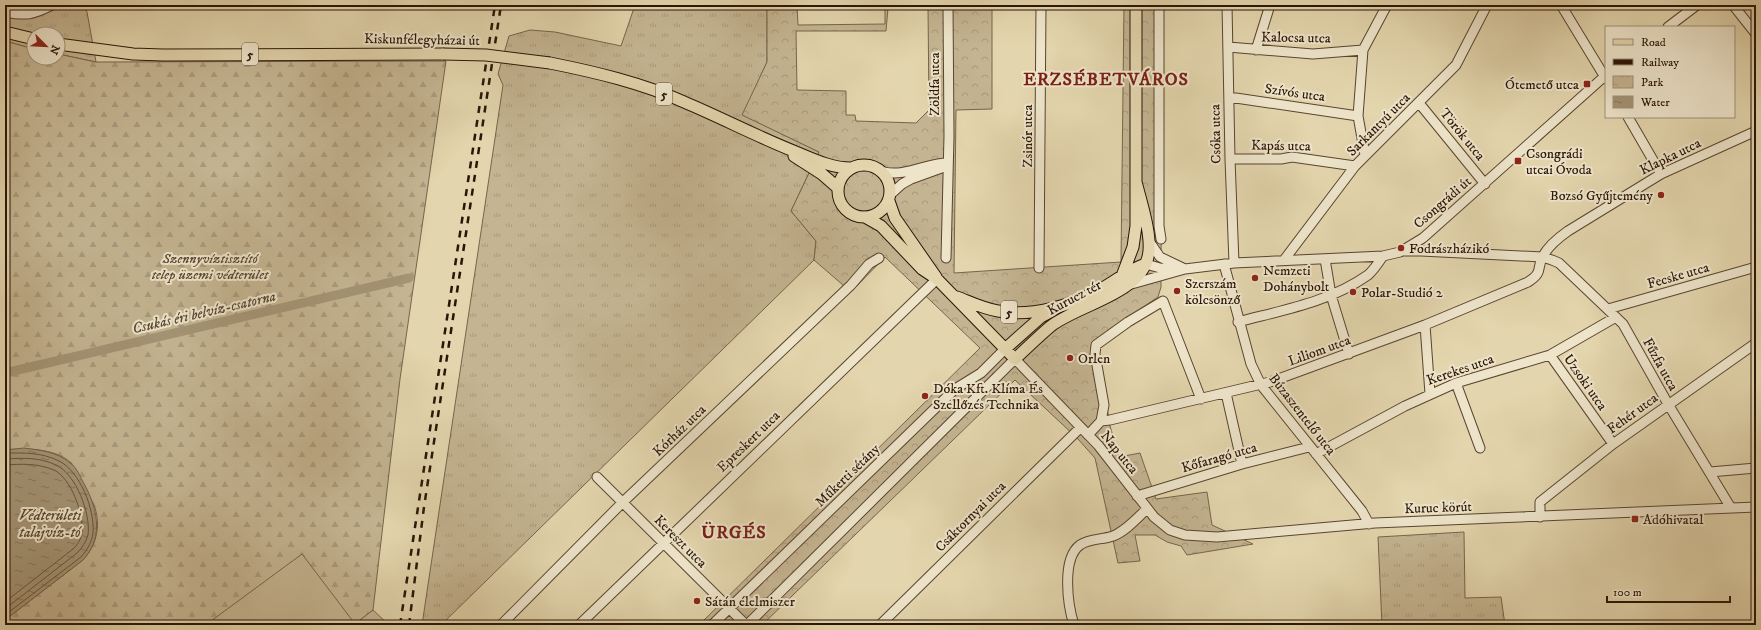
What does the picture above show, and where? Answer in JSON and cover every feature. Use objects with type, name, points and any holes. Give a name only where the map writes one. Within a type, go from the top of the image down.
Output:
[{"type":"main road","name":"5","points":[[1124,281],[1133,247],[1136,226],[1136,5]]},
{"type":"main road","points":[[5,32],[26,37]]},
{"type":"main road","name":"Kiskunfélegyházai út","points":[[66,45],[128,53],[163,55],[443,54],[486,55],[550,63],[587,70],[656,91],[683,101],[772,142],[835,166],[851,168]]},
{"type":"main road","name":"Kiskunfélegyházai út","points":[[772,142],[822,174],[838,188]]},
{"type":"main road","name":"5","points":[[851,168],[857,165],[868,164],[884,172],[890,182],[890,198],[895,218],[937,279],[1015,359]]},
{"type":"main road","points":[[838,188],[842,176],[851,168]]},
{"type":"main road","name":"5","points":[[1136,182],[1144,212],[1149,241],[1149,257],[1146,264]]},
{"type":"main road","name":"5","points":[[838,188],[840,201],[846,209],[853,215],[865,217],[881,226],[922,269],[937,279]]},
{"type":"main road","points":[[865,217],[879,213],[890,198]]},
{"type":"main road","points":[[1136,226],[1146,264]]},
{"type":"main road","name":"Kurucz tér","points":[[1065,304],[1138,276],[1146,264]]},
{"type":"main road","name":"Kurucz tér","points":[[1015,359],[1052,326],[1124,281]]},
{"type":"main road","name":"5","points":[[954,297],[997,311],[1010,312],[1034,312],[1065,304]]},
{"type":"main road","points":[[1005,349],[1041,317],[1065,304]]},
{"type":"street","points":[[5,12],[35,14],[52,5]]},
{"type":"street","name":"Zöldfa utca","points":[[946,258],[948,164],[948,5]]},
{"type":"street","name":"Zsinór utca","points":[[1040,268],[1041,5]]},
{"type":"street","points":[[1159,5],[1159,226],[1161,239]]},
{"type":"street","name":"Csóka utca","points":[[1227,5],[1228,96],[1234,263]]},
{"type":"street","points":[[1256,50],[1270,5]]},
{"type":"street","points":[[1366,155],[1358,116],[1363,50],[1387,5]]},
{"type":"street","name":"Sarkantyú utca","points":[[1284,260],[1355,166],[1456,65],[1487,5]]},
{"type":"street","points":[[1561,5],[1605,77]]},
{"type":"street","points":[[1669,26],[1697,5]]},
{"type":"street","points":[[1733,5],[1756,34]]},
{"type":"street","name":"Kalocsa utca","points":[[1228,47],[1312,54],[1363,50]]},
{"type":"street","name":"Csongrádi út","points":[[1124,281],[1185,269],[1224,264],[1383,256],[1400,252],[1423,238],[1605,77]]},
{"type":"street","name":"Szívós utca","points":[[1228,96],[1358,116]]},
{"type":"street","name":"Török utca","points":[[1419,103],[1485,184]]},
{"type":"street","points":[[1629,118],[1661,174]]},
{"type":"street","name":"Klapka utca","points":[[1542,257],[1557,239],[1568,231],[1661,174],[1756,131]]},
{"type":"street","name":"Kapás utca","points":[[1230,159],[1269,159],[1292,157],[1355,166]]},
{"type":"street","points":[[884,172],[893,174],[902,173],[940,163],[948,164]]},
{"type":"street","points":[[890,198],[902,184],[911,179],[940,169],[948,164]]},
{"type":"street","points":[[1423,238],[1429,246],[1438,252]]},
{"type":"street","points":[[1149,241],[1160,257],[1185,269]]},
{"type":"street","points":[[1400,252],[1438,252],[1542,257]]},
{"type":"street","points":[[1238,322],[1314,302],[1331,295],[1369,274],[1383,256]]},
{"type":"street","name":"Fűzfa utca","points":[[1542,257],[1559,263],[1623,324],[1668,404],[1731,508]]},
{"type":"street","name":"Liliom utca","points":[[1101,421],[1261,385],[1349,354],[1528,282],[1536,277],[1541,268],[1542,257]]},
{"type":"street","name":"Kórház utca","points":[[501,625],[623,502],[851,284],[869,264],[878,258]]},
{"type":"street","points":[[1325,259],[1331,295],[1349,354]]},
{"type":"street","name":"Csongrádi út","points":[[1146,264],[1160,268],[1185,269]]},
{"type":"street","name":"Búzaszentelő utca","points":[[1224,264],[1238,322],[1251,364],[1261,385],[1309,447],[1362,511],[1368,524]]},
{"type":"street","name":"Fecske utca","points":[[1608,309],[1756,267]]},
{"type":"street","name":"Epreskert utca","points":[[578,625],[937,279]]},
{"type":"street","points":[[1088,435],[1101,421],[1104,405],[1095,354],[1096,345],[1128,322],[1163,300],[1201,399]]},
{"type":"street","name":"Kerekes utca","points":[[1316,454],[1430,394],[1456,383],[1550,355],[1616,317]]},
{"type":"street","points":[[1424,325],[1430,394]]},
{"type":"street","name":"Fehér utca","points":[[1540,517],[1540,502],[1613,444],[1756,343]]},
{"type":"street","name":"Műkerti sétány","points":[[712,625],[955,389],[981,373],[1005,349]]},
{"type":"street","name":"Uzsoki utca","points":[[1550,355],[1613,444]]},
{"type":"street","points":[[746,625],[1015,359],[1080,428]]},
{"type":"street","points":[[1456,383],[1480,448]]},
{"type":"street","points":[[1226,393],[1242,464]]},
{"type":"street","name":"Nap utca","points":[[1080,428],[1098,444],[1137,496]]},
{"type":"street","name":"Csáktornyai utca","points":[[880,625],[1080,428]]},
{"type":"street","name":"Kőfaragó utca","points":[[1137,496],[1242,464],[1309,447]]},
{"type":"street","points":[[1710,472],[1756,468]]},
{"type":"street","name":"Kereszt utca","points":[[598,477],[746,625]]},
{"type":"street","name":"Kuruc körút","points":[[1137,496],[1147,510],[1170,530],[1192,536],[1251,534],[1368,524],[1756,507]]},
{"type":"street","points":[[1074,625],[1068,597],[1068,578],[1071,558],[1074,552],[1079,546],[1088,541],[1117,534],[1147,510]]},
{"type":"green space","points":[[5,5],[84,5],[87,12],[96,62],[66,56],[66,26],[26,26],[26,47],[5,41]]},
{"type":"green space","points":[[635,5],[767,5],[767,62],[743,115],[819,152],[791,211],[816,241],[814,260],[441,625],[422,625],[503,85],[498,74],[509,36],[530,30],[555,32],[621,46]]},
{"type":"green space","points":[[767,5],[797,5],[798,25],[885,24],[885,5],[895,5],[894,8],[888,8],[886,31],[796,31],[797,90],[846,91],[846,115],[855,115],[856,121],[916,123],[929,110],[928,6],[921,5],[992,5],[992,109],[956,110],[954,273],[1121,262],[1124,5],[1162,5],[1161,287],[1158,297],[1105,333],[1097,347],[1110,426],[1119,457],[1140,453],[1156,499],[1207,492],[1212,525],[1253,544],[1187,555],[1181,546],[1167,542],[1155,535],[1135,535],[1140,561],[1118,563],[1095,458],[1077,438],[1015,380],[762,625],[699,625],[980,348],[885,257],[851,292],[814,260],[816,241],[791,211],[819,152],[742,115],[767,62]]},
{"type":"green space","name":"Szennyvíztisztító telep üzemi védterület","points":[[5,41],[26,47],[26,66],[66,66],[66,56],[96,62],[446,61],[400,379],[373,610],[355,624],[211,622],[213,625],[5,625],[5,620],[83,560],[91,549],[96,536],[97,515],[94,505],[73,467],[70,462],[63,457],[39,450],[5,450]]},
{"type":"green space","points":[[1464,532],[1465,598],[1501,597],[1505,625],[1382,625],[1378,537]]},
{"type":"green space","points":[[302,554],[355,624],[373,610],[389,625],[213,625],[211,621]]},
{"type":"water","name":"Védterületi talajvíz-tó","points":[[24,448],[60,456],[74,466],[92,500],[95,510],[96,531],[90,551],[83,560],[5,620],[5,450]]},
{"type":"waterway","name":"Csukás éri belvíz-csatorna","points":[[5,373],[409,278]]},
{"type":"railway","points":[[400,625],[495,5]]},
{"type":"railway","points":[[409,625],[424,507],[501,5]]},
{"type":"place","name":"Ótemető utca","points":[[1587,84]]},
{"type":"place","name":"Csongrádi utcai Óvoda","points":[[1518,161]]},
{"type":"place","name":"Bozsó Gyűjtemény","points":[[1661,195]]},
{"type":"place","name":"Fodrászházikó","points":[[1401,248]]},
{"type":"place","name":"Nemzeti Dohánybolt","points":[[1255,278]]},
{"type":"place","name":"Szerszám kölcsönző","points":[[1177,291]]},
{"type":"place","name":"Polar-Studió 2","points":[[1353,292]]},
{"type":"place","name":"Orlen","points":[[1070,358]]},
{"type":"place","name":"Dóka Kft. Klíma És Szellőzés Technika","points":[[925,396]]},
{"type":"place","name":"Adóhivatal","points":[[1635,519]]},
{"type":"place","name":"Sátán élelmiszer","points":[[697,601]]},
{"type":"district","name":"ERZSÉBETVÁROS","points":[[1106,79]]},
{"type":"district","name":"ÜRGÉS","points":[[734,532]]}]
